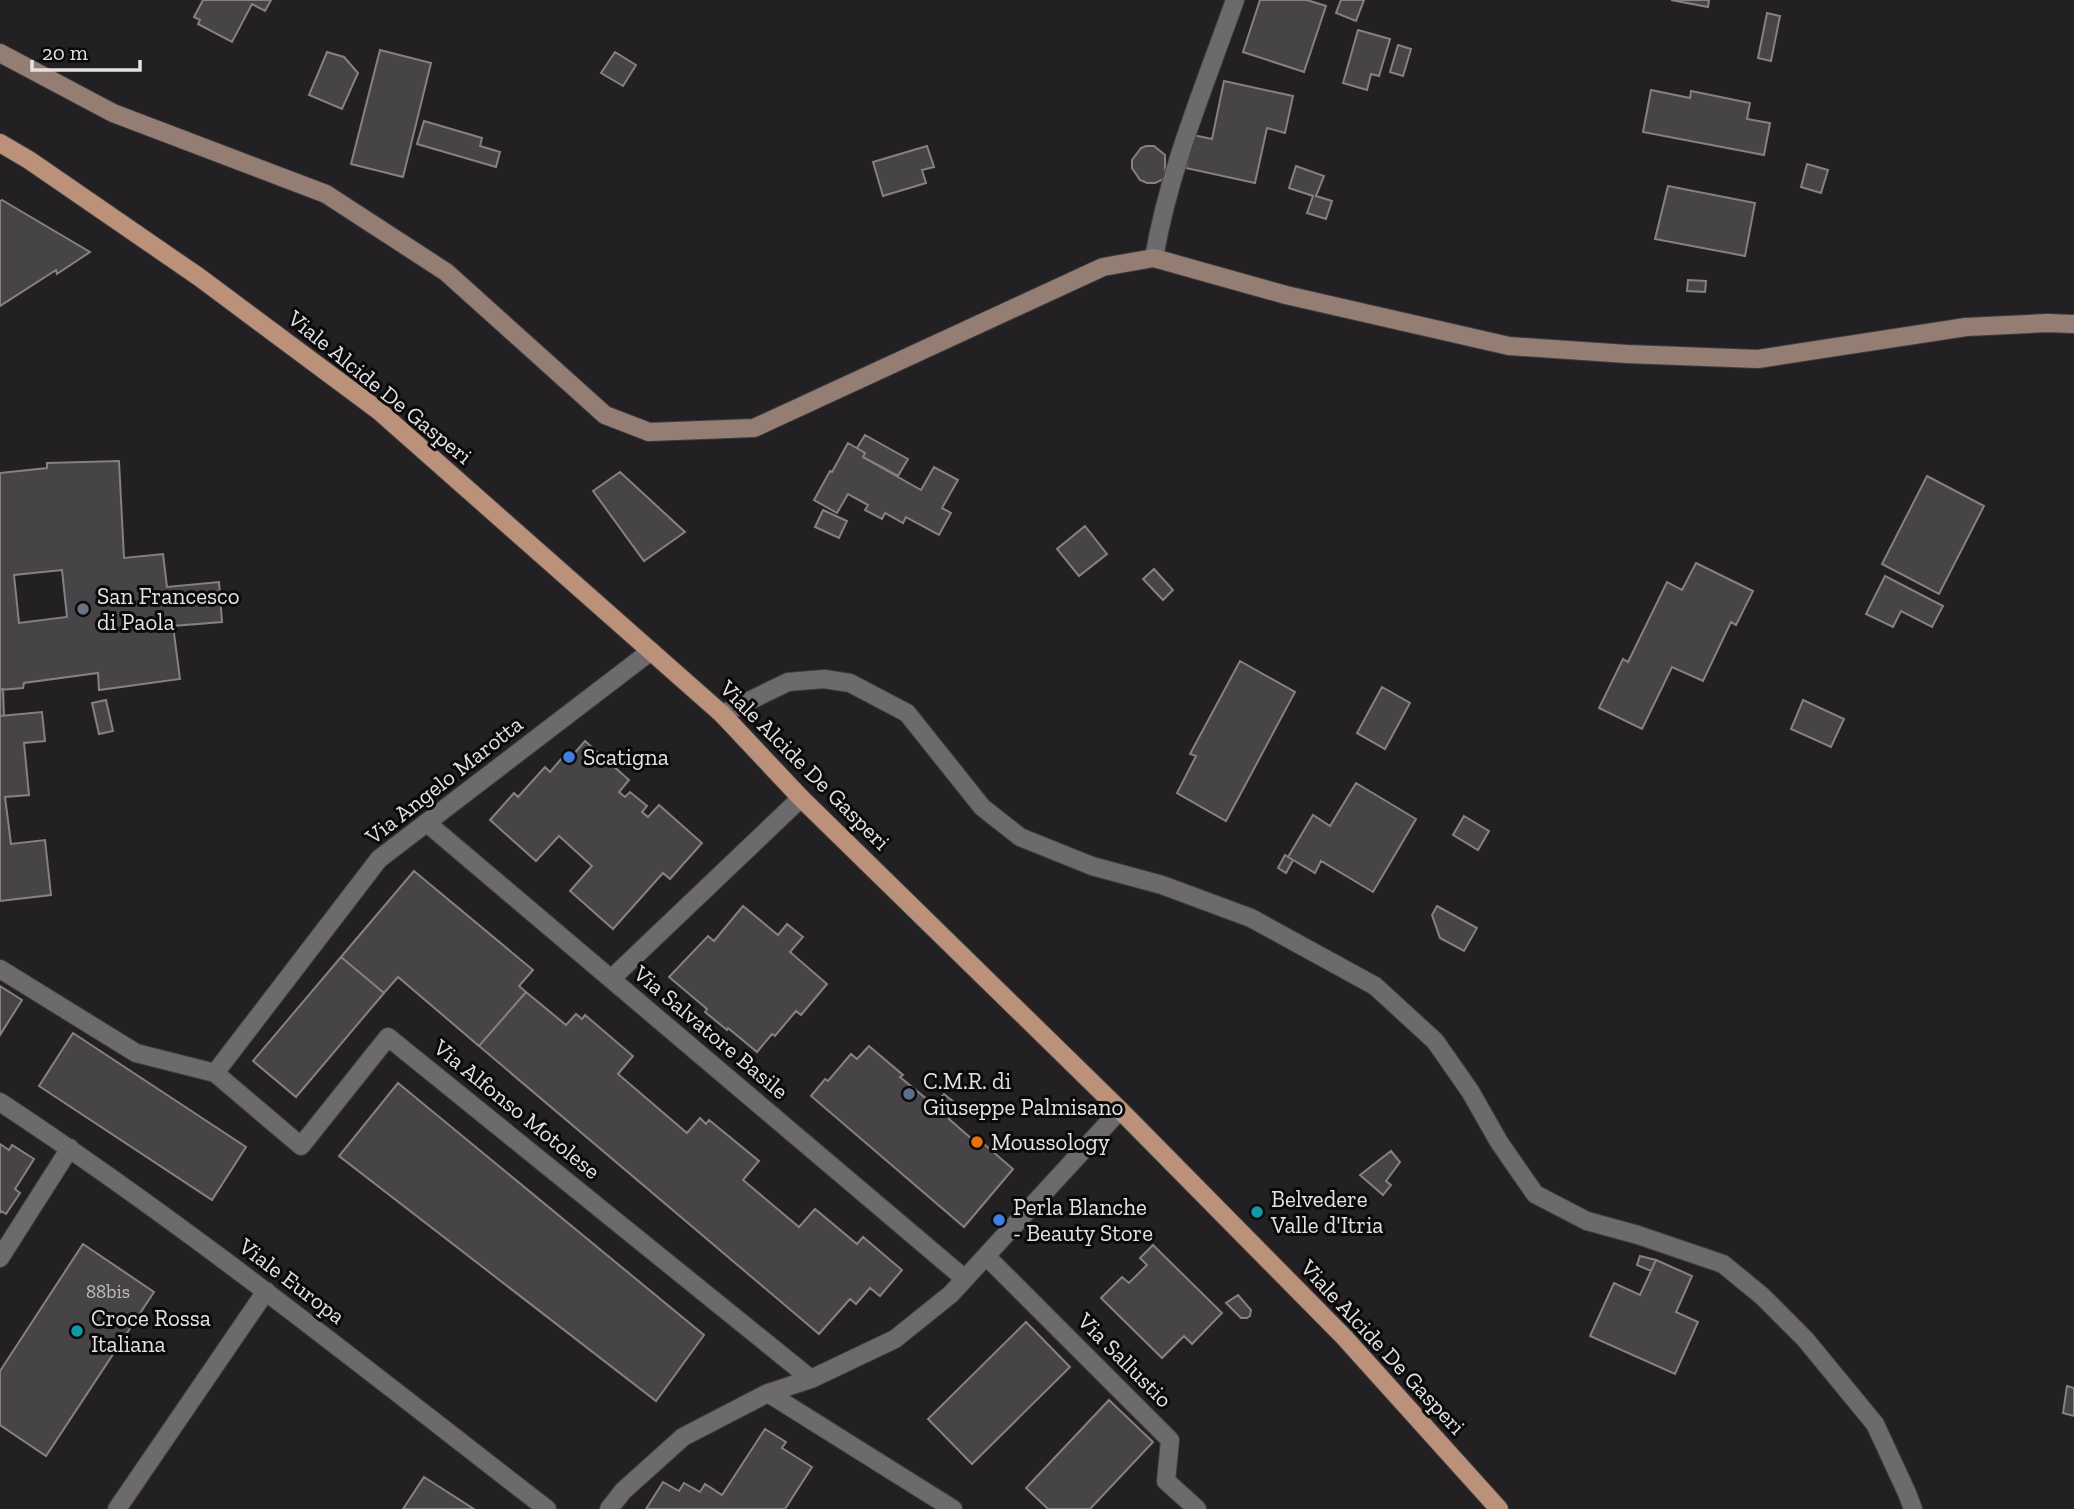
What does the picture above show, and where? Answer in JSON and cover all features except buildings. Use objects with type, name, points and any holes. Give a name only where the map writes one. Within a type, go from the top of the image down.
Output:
[{"type":"main road","points":[[0,53],[113,113],[326,194],[446,272],[605,415],[649,432],[754,428],[1103,267],[1154,258],[1286,295],[1509,346],[1758,359],[1966,327],[2074,324]]},
{"type":"main road","name":"Viale Alcide De Gasperi","points":[[0,143],[199,277],[379,411],[722,713],[801,798],[1120,1110],[1343,1337],[1499,1509]]},
{"type":"street","points":[[1154,258],[1161,218],[1178,160],[1235,0]]},
{"type":"street","name":"Via Angelo Marotta","points":[[215,1073],[379,859],[651,651]]},
{"type":"street","points":[[722,713],[788,682],[824,679],[850,683],[907,713],[982,807],[1020,837],[1092,866],[1162,886],[1251,918],[1375,985],[1435,1041],[1535,1194],[1587,1221],[1638,1235],[1723,1265],[1762,1296],[1805,1339],[1875,1424],[1913,1509]]},
{"type":"street","points":[[611,979],[801,798]]},
{"type":"street","name":"Via Salvatore Basile","points":[[426,823],[965,1279]]},
{"type":"street","points":[[0,969],[136,1053],[215,1073]]},
{"type":"street","name":"Via Alfonso Motolese","points":[[215,1073],[301,1146],[388,1037],[811,1379]]},
{"type":"street","name":"Viale Europa","points":[[0,1102],[70,1148],[266,1291],[547,1509]]},
{"type":"street","points":[[609,1509],[624,1491],[683,1437],[768,1393],[811,1379],[895,1339],[951,1294],[1120,1110]]},
{"type":"street","points":[[0,1258],[70,1148]]},
{"type":"street","name":"Via Sallustio","points":[[986,1256],[1170,1440],[1166,1481],[1197,1509]]},
{"type":"street","points":[[117,1509],[266,1291]]},
{"type":"street","points":[[768,1393],[953,1509]]},
{"type":"place","name":"San Francesco di Paola","points":[[83,609]]},
{"type":"place","name":"Scatigna","points":[[569,757]]},
{"type":"place","name":"C.M.R. di Giuseppe Palmisano","points":[[909,1094]]},
{"type":"place","name":"Moussology","points":[[977,1142]]},
{"type":"place","name":"Belvedere Valle d'Itria","points":[[1257,1212]]},
{"type":"place","name":"Perla Blanche - Beauty Store","points":[[999,1220]]},
{"type":"place","name":"Croce Rossa Italiana","points":[[77,1331]]}]
